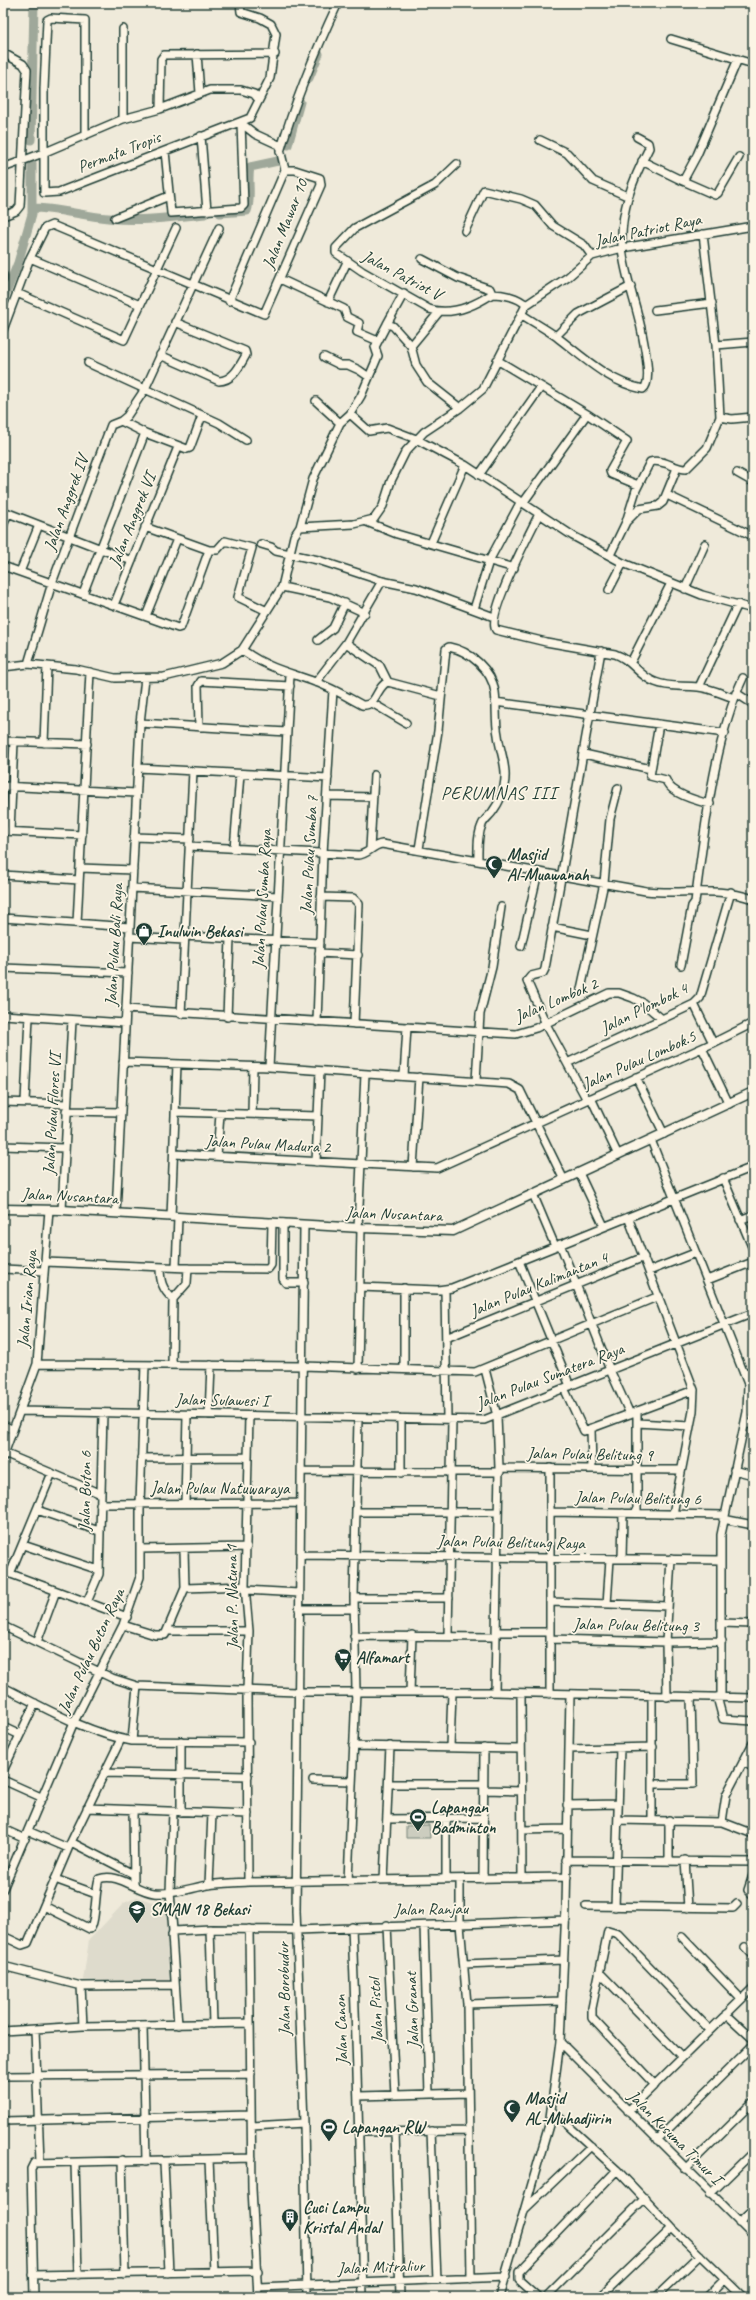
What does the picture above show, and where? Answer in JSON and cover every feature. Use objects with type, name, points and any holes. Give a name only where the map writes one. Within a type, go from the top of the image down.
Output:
[{"type":"street","points":[[240,3],[241,12],[260,18],[271,24],[276,34],[275,54],[270,78],[250,118],[241,123]]},
{"type":"street","points":[[280,154],[297,98],[314,53],[338,3]]},
{"type":"street","points":[[41,154],[46,23],[51,18],[84,20],[85,134]]},
{"type":"street","points":[[122,29],[123,119]]},
{"type":"street","points":[[671,39],[753,64]]},
{"type":"street","points":[[3,53],[23,64],[27,70],[25,160],[20,206],[16,211],[3,216]]},
{"type":"street","points":[[160,109],[162,57],[167,54],[275,54]]},
{"type":"street","points":[[197,54],[200,93]]},
{"type":"street","points":[[683,181],[697,155],[738,59]]},
{"type":"street","points":[[3,168],[41,154],[123,119],[160,109],[210,90],[241,90],[254,94],[259,100]]},
{"type":"street","points":[[3,330],[30,258],[45,228],[52,225],[193,283],[229,300],[284,167],[279,145],[255,134],[241,123]]},
{"type":"street","points":[[164,152],[171,213],[243,207],[241,123]]},
{"type":"street","name":"Permata Tropis","points":[[41,154],[44,193],[58,192],[164,152],[201,136],[241,123]]},
{"type":"street","points":[[201,136],[207,211]]},
{"type":"street","points":[[521,314],[556,336],[590,364],[622,384],[643,390],[648,382],[647,366],[622,248],[622,225],[627,196],[649,146],[637,137]]},
{"type":"street","points":[[540,140],[567,153],[579,163],[592,181],[627,196]]},
{"type":"street","points":[[642,161],[715,195],[739,157]]},
{"type":"street","name":"Jalan Patriot V","points":[[457,164],[435,185],[355,228],[336,250],[336,254],[347,262],[430,309],[439,312],[478,304],[492,294]]},
{"type":"street","name":"Jalan Mawar 10","points":[[229,300],[263,314],[280,279],[321,182],[320,178],[284,167]]},
{"type":"street","points":[[465,231],[484,190],[521,199],[536,205],[553,226],[584,245],[592,256]]},
{"type":"street","points":[[115,218],[168,196]]},
{"type":"street","name":"Jalan Patriot Raya","points":[[367,522],[374,519],[380,513],[399,463],[406,451],[416,439],[460,408],[483,389],[526,305],[568,277],[592,256],[622,248],[753,226]]},
{"type":"street","points":[[16,293],[120,340],[125,338],[176,228]]},
{"type":"street","points":[[202,416],[189,449],[178,447],[122,421],[145,389],[219,228]]},
{"type":"street","points":[[610,555],[626,522],[638,485],[650,462],[658,461],[677,468],[686,469],[698,459],[706,448],[720,417],[716,345],[703,234]]},
{"type":"street","points":[[30,258],[140,305]]},
{"type":"street","points":[[422,259],[458,278],[483,285],[490,289],[492,294],[508,296],[522,301],[526,305]]},
{"type":"street","points":[[328,302],[347,262]]},
{"type":"street","points":[[3,275],[3,280]]},
{"type":"street","points":[[280,279],[344,309],[347,317],[359,323],[357,332],[378,341]]},
{"type":"street","points":[[556,336],[578,314],[631,286]]},
{"type":"street","points":[[3,667],[28,664],[90,672],[114,678],[146,678],[178,675],[207,668],[222,663],[242,650],[282,587],[294,536],[300,527],[314,479],[340,423],[350,414],[369,377],[378,356],[374,349],[404,293]]},
{"type":"street","points":[[655,310],[712,303]]},
{"type":"street","points":[[412,346],[439,312]]},
{"type":"street","points":[[160,355],[219,381],[224,381],[237,371],[246,353],[245,350],[175,322]]},
{"type":"street","points":[[387,324],[393,326],[412,346],[416,365],[422,376],[460,408]]},
{"type":"street","points":[[716,345],[753,342]]},
{"type":"street","points":[[324,357],[340,365],[348,365],[369,377]]},
{"type":"street","points":[[497,360],[587,414],[627,441],[610,471],[611,474],[638,485]]},
{"type":"street","points":[[88,363],[219,423],[246,440]]},
{"type":"street","points":[[479,476],[541,387]]},
{"type":"street","points":[[316,401],[340,423]]},
{"type":"street","points":[[350,414],[369,431],[387,428],[416,439],[465,465],[479,476],[522,502],[573,536],[623,563],[685,589],[753,608]]},
{"type":"street","points":[[474,609],[489,561],[522,502],[587,414]]},
{"type":"street","points":[[720,417],[732,419],[753,417]]},
{"type":"street","name":"Jalan Anggrek IV","points":[[28,664],[52,583],[71,536],[108,432],[111,425],[122,421]]},
{"type":"street","points":[[83,594],[145,433]]},
{"type":"street","name":"Jalan Anggrek VI","points":[[114,605],[178,447]]},
{"type":"street","points":[[431,543],[465,465]]},
{"type":"street","points":[[626,522],[639,509],[658,506],[667,495],[677,468]]},
{"type":"street","points":[[737,473],[753,482]]},
{"type":"street","points":[[667,495],[753,536]]},
{"type":"street","points":[[3,526],[6,512],[102,547],[132,561]]},
{"type":"street","points":[[539,514],[514,568],[494,617],[493,627],[500,632],[625,657],[637,670],[654,682],[666,685],[699,687],[735,696],[753,704]]},
{"type":"street","points":[[300,527],[367,522],[514,568]]},
{"type":"street","points":[[20,572],[39,524]]},
{"type":"street","points":[[145,528],[209,550],[217,550],[225,541],[252,548],[238,597],[268,611]]},
{"type":"street","points":[[146,616],[177,539]]},
{"type":"street","points":[[261,544],[276,551],[290,553],[382,581],[416,588],[494,617]]},
{"type":"street","points":[[685,589],[705,544]]},
{"type":"street","points":[[3,566],[180,628],[209,550]]},
{"type":"street","points":[[609,590],[623,563]]},
{"type":"street","points":[[316,682],[346,643],[365,613],[382,581]]},
{"type":"street","points":[[631,662],[671,583]]},
{"type":"street","points":[[282,587],[330,596],[365,613]]},
{"type":"street","points":[[318,640],[333,628],[345,603]]},
{"type":"street","points":[[699,687],[738,604]]},
{"type":"street","points":[[346,643],[380,666],[388,682]]},
{"type":"street","points":[[419,849],[434,762],[446,649],[449,647],[468,654],[481,666],[493,682],[496,725],[505,767],[506,778],[502,794],[494,810],[482,823],[479,833],[478,861]]},
{"type":"street","points":[[242,650],[264,664],[290,675],[316,682],[362,705],[367,706],[372,703],[382,686],[388,682],[441,696]]},
{"type":"street","points":[[601,651],[591,716],[545,969],[543,973],[528,978],[527,981],[546,1024],[566,1062],[589,1099],[618,1154]]},
{"type":"street","points":[[44,743],[47,666]]},
{"type":"street","points":[[77,923],[90,672]]},
{"type":"street","name":"Jalan Pulau Sumba Raya","points":[[269,1067],[290,675]]},
{"type":"street","name":"Jalan Pulau Bali Raya","points":[[116,1213],[136,793],[140,723],[146,678]]},
{"type":"street","points":[[681,965],[697,892],[710,804],[724,733],[735,696],[743,678]]},
{"type":"street","points":[[199,727],[198,686],[201,681],[290,686]]},
{"type":"street","name":"Jalan Pulau Sumba 7","points":[[317,1022],[323,853],[333,690]]},
{"type":"street","points":[[495,702],[724,733]]},
{"type":"street","points":[[372,703],[406,723]]},
{"type":"street","points":[[140,723],[287,732]]},
{"type":"street","points":[[659,724],[650,777],[666,780],[668,785],[684,797],[710,804]]},
{"type":"street","points":[[3,741],[87,744]]},
{"type":"street","points":[[14,742],[7,831],[82,835]]},
{"type":"street","points":[[584,754],[651,769]]},
{"type":"street","points":[[138,768],[328,778]]},
{"type":"street","points":[[181,1014],[193,771]]},
{"type":"street","points":[[234,849],[240,774]]},
{"type":"street","points":[[370,849],[374,776]]},
{"type":"street","points":[[3,786],[136,793]]},
{"type":"street","points":[[581,989],[604,883],[610,819],[618,788]]},
{"type":"street","points":[[327,796],[373,797]]},
{"type":"street","points":[[134,837],[189,842],[234,849],[362,855],[376,844],[382,844],[419,849],[538,872],[665,893],[731,892],[753,899]]},
{"type":"street","points":[[80,868],[133,870]]},
{"type":"street","points":[[520,946],[538,872]]},
{"type":"street","points":[[3,875],[79,880]]},
{"type":"street","points":[[132,888],[278,896]]},
{"type":"street","name":"Jalan P'lombok 4","points":[[566,1062],[694,1004],[703,992],[731,892]]},
{"type":"street","points":[[321,897],[353,898],[357,900],[360,910],[354,1024]]},
{"type":"street","points":[[476,1081],[478,1032],[482,1003],[492,967],[501,907]]},
{"type":"street","points":[[3,918],[130,927]]},
{"type":"street","points":[[552,926],[592,936]]},
{"type":"street","points":[[129,937],[230,938],[320,943]]},
{"type":"street","points":[[227,1017],[230,938]]},
{"type":"street","points":[[319,953],[358,955]]},
{"type":"street","points":[[3,968],[128,973]]},
{"type":"street","name":"Jalan Lombok 2","points":[[126,1009],[227,1017],[516,1034],[546,1024],[609,993],[634,998],[644,1003],[662,1019]]},
{"type":"street","points":[[694,1004],[713,1043]]},
{"type":"street","points":[[3,1015],[125,1023]]},
{"type":"street","points":[[25,1102],[29,1017]]},
{"type":"street","name":"Jalan Pulau Flores VI","points":[[62,1210],[64,1148],[72,1020]]},
{"type":"street","name":"Jalan Pulau Lombok.5","points":[[413,1167],[437,1168],[713,1043],[753,1023]]},
{"type":"street","points":[[404,1076],[407,1027]]},
{"type":"street","points":[[702,1048],[729,1104]]},
{"type":"street","points":[[123,1062],[269,1067],[365,1074],[419,1076],[509,1084],[516,1086],[520,1090],[564,1180]]},
{"type":"street","points":[[176,1267],[174,1154],[177,1064]]},
{"type":"street","points":[[252,1067],[252,1114]]},
{"type":"street","points":[[316,1162],[320,1071]]},
{"type":"street","points":[[358,1369],[360,1164],[365,1074]]},
{"type":"street","points":[[413,1167],[419,1076]]},
{"type":"street","points":[[636,1077],[664,1134]]},
{"type":"street","name":"Jalan Nusantara","points":[[3,1209],[62,1210],[360,1228],[453,1231],[618,1154],[752,1095]]},
{"type":"street","points":[[3,1102],[25,1102],[121,1112]]},
{"type":"street","points":[[175,1112],[318,1116]]},
{"type":"street","points":[[217,1156],[220,1114]]},
{"type":"street","points":[[651,1140],[744,1374],[749,1391],[745,1423],[724,1517],[721,1560],[722,1641],[719,1697],[723,1719],[753,1721]]},
{"type":"street","points":[[3,1146],[64,1148]]},
{"type":"street","name":"Jalan Pulau Madura 2","points":[[174,1154],[413,1167]]},
{"type":"street","points":[[360,1287],[445,1290],[753,1167]]},
{"type":"street","points":[[579,1173],[604,1226]]},
{"type":"street","points":[[723,1178],[753,1249]]},
{"type":"street","points":[[533,1194],[576,1285],[610,1370],[637,1423],[637,1513]]},
{"type":"street","name":"Jalan Irian Raya","points":[[4,1455],[37,1364],[49,1210]]},
{"type":"street","points":[[740,1220],[753,1214]]},
{"type":"street","points":[[628,1217],[677,1342],[694,1390],[690,1426],[680,1470],[673,1514]]},
{"type":"street","points":[[45,1262],[268,1270],[271,1266],[272,1222]]},
{"type":"street","points":[[283,1223],[283,1279],[286,1283],[304,1283]]},
{"type":"street","name":"Jalan Borobudur","points":[[304,1224],[303,1366],[301,1417],[302,1470],[297,1692],[297,1930],[304,2123],[307,2297]]},
{"type":"street","points":[[649,1271],[695,1253]]},
{"type":"street","name":"Jalan Pulau Kalimantan 4","points":[[446,1338],[644,1257]]},
{"type":"street","points":[[519,1261],[551,1340],[567,1387],[588,1430],[592,1469]]},
{"type":"street","points":[[707,1280],[753,1262]]},
{"type":"street","points":[[160,1267],[160,1281],[166,1293],[173,1298]]},
{"type":"street","points":[[172,1365],[173,1298],[187,1283],[188,1268]]},
{"type":"street","points":[[3,1270],[44,1271]]},
{"type":"street","points":[[404,1288],[404,1369]]},
{"type":"street","points":[[445,1290],[446,1371],[452,1472],[448,1635]]},
{"type":"street","points":[[37,1364],[303,1366],[475,1372],[659,1296]]},
{"type":"street","name":"Jalan Pulau Sumatera Raya","points":[[301,1417],[476,1421],[497,1416],[677,1342],[753,1313]]},
{"type":"street","name":"Jalan Pulau Buton Raya","points":[[3,1889],[43,1798],[74,1722],[127,1617],[140,1577],[142,1414],[145,1365]]},
{"type":"street","points":[[209,1415],[211,1365]]},
{"type":"street","points":[[485,1369],[497,1416],[499,1470],[495,1692]]},
{"type":"street","points":[[744,1374],[753,1370]]},
{"type":"street","points":[[588,1430],[694,1390]]},
{"type":"street","name":"Jalan Sulawesi I","points":[[20,1411],[301,1417]]},
{"type":"street","name":"Jalan Buton 6","points":[[99,1570],[103,1413]]},
{"type":"street","points":[[185,1503],[187,1415]]},
{"type":"street","name":"Jalan P. Natuna 1","points":[[248,1882],[247,1690],[249,1631],[246,1588],[246,1547],[249,1416]]},
{"type":"street","points":[[348,1881],[356,1691],[354,1598],[358,1419]]},
{"type":"street","points":[[400,1419],[401,1473]]},
{"type":"street","points":[[637,1423],[690,1426]]},
{"type":"street","points":[[745,1423],[753,1425]]},
{"type":"street","points":[[3,1425],[14,1430]]},
{"type":"street","points":[[4,1455],[52,1473],[101,1494]]},
{"type":"street","points":[[141,1458],[248,1457]]},
{"type":"street","points":[[550,1468],[552,1512],[549,1558],[551,1602],[550,1694]]},
{"type":"street","name":"Jalan Pulau Belitung 9","points":[[302,1470],[401,1473],[550,1468],[680,1470]]},
{"type":"street","points":[[734,1470],[753,1475]]},
{"type":"street","points":[[52,1473],[23,1544],[7,1573],[127,1617]]},
{"type":"street","name":"Jalan Pulau Natuwaraya","points":[[100,1504],[301,1503]]},
{"type":"street","points":[[37,1510],[99,1531]]},
{"type":"street","points":[[356,1512],[498,1512]]},
{"type":"street","name":"Jalan Pulau Belitung 6","points":[[552,1512],[673,1514],[724,1517],[753,1525]]},
{"type":"street","points":[[622,1559],[623,1513]]},
{"type":"street","points":[[23,1544],[99,1570],[87,1602]]},
{"type":"street","points":[[140,1549],[246,1547]]},
{"type":"street","points":[[123,1625],[164,1636],[185,1588],[184,1549]]},
{"type":"street","name":"Jalan Pulau Belitung Raya","points":[[300,1555],[498,1556],[721,1560]]},
{"type":"street","points":[[608,1604],[610,1559]]},
{"type":"street","points":[[667,1696],[666,1642],[670,1559]]},
{"type":"street","points":[[185,1588],[246,1588],[299,1592]]},
{"type":"street","points":[[37,1642],[56,1591]]},
{"type":"street","points":[[354,1598],[449,1598]]},
{"type":"street","points":[[551,1602],[668,1606]]},
{"type":"street","points":[[299,1609],[354,1608]]},
{"type":"street","points":[[722,1623],[753,1624]]},
{"type":"street","points":[[3,1626],[112,1678],[137,1686],[297,1692],[495,1692],[521,1694],[753,1698]]},
{"type":"street","points":[[167,1631],[249,1631]]},
{"type":"street","name":"Jalan Pulau Belitung 3","points":[[354,1636],[496,1634],[550,1635],[666,1642],[722,1641]]},
{"type":"street","points":[[410,1692],[412,1635]]},
{"type":"street","points":[[132,1741],[137,1686]]},
{"type":"street","points":[[3,1687],[74,1722],[121,1739],[132,1741],[248,1742]]},
{"type":"street","points":[[450,1747],[452,1692]]},
{"type":"street","points":[[521,1694],[520,1749],[522,1878]]},
{"type":"street","points":[[499,2297],[506,2277],[523,2210],[549,2125],[552,2110],[560,2042],[566,1920],[570,1694]]},
{"type":"street","points":[[652,1696],[652,1820]]},
{"type":"street","points":[[653,1784],[693,1784],[691,1697]]},
{"type":"street","points":[[3,1771],[35,1703]]},
{"type":"street","points":[[3,1727],[20,1735]]},
{"type":"street","points":[[3,1936],[22,1945],[27,1945],[70,1845],[121,1739]]},
{"type":"street","points":[[181,1741],[181,1812]]},
{"type":"street","points":[[722,1822],[726,1795],[753,1743]]},
{"type":"street","points":[[353,1746],[520,1749]]},
{"type":"street","points":[[384,1880],[390,1784],[390,1746]]},
{"type":"street","points":[[569,1749],[653,1747]]},
{"type":"street","points":[[483,1879],[484,1748]]},
{"type":"street","points":[[616,1907],[616,1859],[620,1748]]},
{"type":"street","points":[[743,1762],[753,1767]]},
{"type":"street","points":[[104,1772],[181,1776],[248,1776]]},
{"type":"street","points":[[3,1780],[43,1798]]},
{"type":"street","points":[[313,1780],[352,1781]]},
{"type":"street","points":[[390,1784],[484,1787],[521,1791]]},
{"type":"street","points":[[568,1805],[618,1804]]},
{"type":"street","points":[[87,1808],[133,1811],[248,1814]]},
{"type":"street","points":[[133,1811],[134,1885]]},
{"type":"street","points":[[173,1812],[170,1892],[178,2025]]},
{"type":"street","points":[[209,1885],[212,1813]]},
{"type":"street","points":[[446,1818],[446,1879]]},
{"type":"street","points":[[387,1819],[484,1818]]},
{"type":"street","points":[[618,1820],[722,1822],[753,1834]]},
{"type":"street","points":[[669,1820],[669,1859]]},
{"type":"street","points":[[3,1829],[25,1839]]},
{"type":"street","points":[[522,1830],[567,1829]]},
{"type":"street","points":[[28,1831],[70,1845],[133,1874]]},
{"type":"street","points":[[566,1860],[669,1859],[753,1862]]},
{"type":"street","points":[[685,1860],[688,1908]]},
{"type":"street","points":[[753,1875],[748,1890],[753,1895]]},
{"type":"street","points":[[44,1906],[90,1929],[93,1922],[99,1879],[105,1877],[134,1885],[153,1893],[170,1892],[209,1885],[248,1882],[567,1877]]},
{"type":"street","points":[[55,1879],[96,1894]]},
{"type":"street","points":[[460,1879],[460,1924],[466,2004],[471,2279]]},
{"type":"street","points":[[586,1906],[733,1908],[737,1904]]},
{"type":"street","name":"Jalan Ranjau","points":[[173,1931],[210,1929],[297,1930],[387,1925],[424,1926],[566,1920]]},
{"type":"street","name":"Jalan Pistol","points":[[387,1925],[395,2095]]},
{"type":"street","name":"Jalan Granat","points":[[424,1926],[429,2094]]},
{"type":"street","name":"Jalan Canon","points":[[352,1927],[359,2096],[358,2132],[363,2297]]},
{"type":"street","points":[[210,1929],[213,2024]]},
{"type":"street","points":[[249,1929],[252,2158],[258,2297]]},
{"type":"street","points":[[655,2085],[592,2018],[607,1933],[612,1931],[618,1934],[710,2030]]},
{"type":"street","points":[[682,1937],[741,2000]]},
{"type":"street","points":[[745,1947],[753,1955]]},
{"type":"street","points":[[464,1964],[563,1960]]},
{"type":"street","points":[[3,1966],[81,1986],[175,1985]]},
{"type":"street","points":[[599,1972],[682,2057]]},
{"type":"street","points":[[81,1986],[83,2026]]},
{"type":"street","points":[[628,2111],[753,1988]]},
{"type":"street","points":[[466,2004],[562,2001]]},
{"type":"street","points":[[726,2014],[753,2039]]},
{"type":"street","points":[[3,2031],[83,2026],[250,2023]]},
{"type":"street","points":[[143,2026],[146,2161]]},
{"type":"street","points":[[35,2030],[37,2120],[40,2162]]},
{"type":"street","name":"Jalan Kusuma Timur I","points":[[560,2042],[685,2169],[753,2235]]},
{"type":"street","points":[[657,2140],[753,2045]]},
{"type":"street","points":[[3,2076],[251,2074]]},
{"type":"street","points":[[359,2096],[468,2093]]},
{"type":"street","points":[[685,2169],[753,2102]]},
{"type":"street","points":[[552,2110],[617,2170],[672,2228],[743,2297]]},
{"type":"street","points":[[3,2121],[144,2119],[251,2115]]},
{"type":"street","points":[[252,2126],[304,2123]]},
{"type":"street","points":[[358,2132],[431,2130],[469,2131]]},
{"type":"street","points":[[431,2130],[437,2280]]},
{"type":"street","points":[[395,2131],[400,2297]]},
{"type":"street","points":[[523,2210],[591,2146]]},
{"type":"street","points":[[710,2194],[753,2152]]},
{"type":"street","points":[[34,2297],[31,2169],[34,2163],[75,2163],[122,2160],[164,2162],[252,2158]]},
{"type":"street","points":[[122,2160],[125,2274]]},
{"type":"street","points":[[209,2160],[214,2272]]},
{"type":"street","points":[[164,2162],[169,2273]]},
{"type":"street","points":[[75,2163],[78,2275]]},
{"type":"street","points":[[538,2297],[519,2280],[518,2274],[617,2170]]},
{"type":"street","points":[[546,2297],[645,2198]]},
{"type":"street","points":[[739,2222],[753,2209]]},
{"type":"street","points":[[600,2297],[672,2228]]},
{"type":"street","points":[[656,2297],[700,2255]]},
{"type":"street","points":[[33,2275],[258,2272]]},
{"type":"street","name":"Jalan Mitraliur","points":[[258,2287],[506,2277]]},
{"type":"street","points":[[707,2297],[725,2279]]},
{"type":"shaded area","name":"Lapangan Badminton","points":[[429,1825],[430,1838],[406,1838],[406,1826]]},
{"type":"shaded area","name":"SMAN 18 Bekasi","points":[[137,1897],[170,1908],[170,1980],[83,1980],[89,1940],[124,1903]]},
{"type":"waterway","points":[[31,140],[34,3]]},
{"type":"waterway","points":[[309,78],[319,54]]},
{"type":"waterway","points":[[288,145],[300,102]]},
{"type":"waterway","points":[[220,213],[247,211],[249,200],[250,167],[278,161]]},
{"type":"waterway","points":[[3,300],[18,263],[32,214],[32,163]]},
{"type":"waterway","points":[[32,208],[51,209],[120,219],[157,219],[205,214]]},
{"type":"place","name":"Masjid Al-Muawanah","points":[[494,879]]},
{"type":"place","name":"Inulwin Bekasi","points":[[144,946]]},
{"type":"place","name":"Alfamart","points":[[343,1672]]},
{"type":"place","name":"Lapangan Badminton","points":[[418,1832]]},
{"type":"place","name":"SMAN 18 Bekasi","points":[[137,1924]]},
{"type":"place","name":"Masjid AL-Muhadjirin","points":[[512,2123]]},
{"type":"place","name":"Lapangan RW","points":[[329,2142]]},
{"type":"place","name":"Cuci Lampu Kristal Andal","points":[[290,2232]]},
{"type":"district","name":"PERUMNAS III","points":[[499,793]]}]
